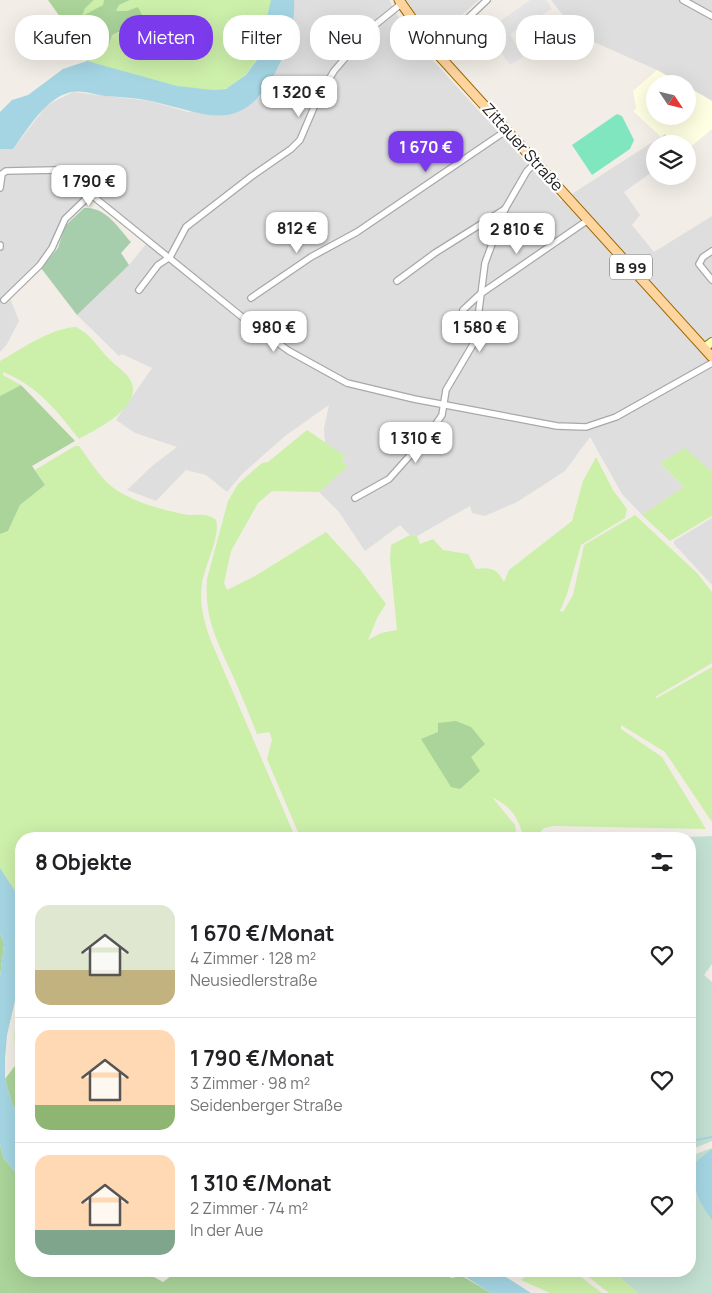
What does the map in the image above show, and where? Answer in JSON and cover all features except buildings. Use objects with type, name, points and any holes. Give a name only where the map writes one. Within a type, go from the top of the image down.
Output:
[{"type":"main road","name":"Zittauer Straße","points":[[400,2],[409,15]]},
{"type":"main road","name":"Zittauer Straße","points":[[443,60],[712,357]]},
{"type":"street","points":[[471,15],[487,0]]},
{"type":"street","points":[[683,0],[712,16]]},
{"type":"street","points":[[139,290],[158,265],[170,257],[186,227],[252,176],[291,149],[300,140],[318,98],[334,71],[370,29],[400,2]]},
{"type":"street","points":[[250,298],[312,257],[357,232],[507,130]]},
{"type":"street","points":[[355,498],[389,479],[430,434],[442,415],[446,390],[475,340],[479,295],[485,263],[506,209],[527,171],[536,162]]},
{"type":"street","points":[[0,188],[2,174],[6,171],[55,170],[68,176],[170,257],[173,262],[288,352],[347,383],[557,426],[586,427],[616,417],[712,363]]},
{"type":"street","points":[[4,300],[40,265],[52,248],[65,219],[90,194]]},
{"type":"street","points":[[397,281],[436,253],[506,209]]},
{"type":"street","points":[[463,310],[479,295],[588,220]]},
{"type":"street","points":[[712,251],[703,257],[699,264],[712,280]]},
{"type":"street","points":[[704,348],[712,342]]},
{"type":"shaded area","points":[[294,0],[389,0],[397,15],[390,15],[390,60],[433,60],[561,201],[646,146],[646,176],[624,192],[640,215],[632,225],[654,252],[712,216],[712,472],[685,449],[660,463],[684,487],[642,515],[622,494],[590,437],[565,471],[517,502],[485,516],[472,513],[470,506],[417,536],[410,535],[400,525],[365,551],[339,512],[319,492],[347,466],[342,462],[345,456],[325,443],[324,428],[329,405],[285,436],[242,474],[227,492],[206,475],[186,470],[156,501],[127,490],[152,466],[177,447],[135,433],[116,420],[152,368],[122,354],[119,356],[77,315],[129,265],[150,239],[90,190],[61,221],[44,257],[8,293],[19,321],[7,344],[0,352],[0,149],[13,149],[47,105],[73,92],[150,101],[188,112],[259,98],[281,60],[300,60],[300,15],[292,15]]},
{"type":"shaded area","points":[[406,0],[479,0],[462,15],[416,15]]},
{"type":"shaded area","points":[[530,0],[546,0],[552,9],[542,15],[516,15],[516,30],[510,34],[516,45],[516,60],[518,60],[510,65],[506,59],[506,17]]},
{"type":"shaded area","points":[[551,0],[712,0],[712,101],[696,92],[696,75],[666,75],[594,42],[594,15],[563,15]]},
{"type":"shaded area","points":[[657,70],[666,75],[651,75]]},
{"type":"shaded area","points":[[646,80],[646,123],[633,111],[636,109],[633,91]]},
{"type":"shaded area","points":[[696,92],[712,101],[712,129],[696,142],[696,135],[659,135],[648,125],[696,125]]},
{"type":"shaded area","points":[[84,208],[92,208],[105,214],[131,242],[121,253],[129,265],[77,315],[41,268],[58,248],[65,226]]},
{"type":"shaded area","points":[[712,518],[712,585],[674,544],[674,541]]},
{"type":"shaded area","points":[[712,836],[712,964],[704,975],[712,982],[712,1141],[696,1148],[696,837]]},
{"type":"shaded area","points":[[712,1148],[712,1293],[638,1293],[620,1277],[696,1277],[696,1154]]},
{"type":"green space","points":[[48,0],[94,0],[85,8],[82,15],[59,15]]},
{"type":"green space","points":[[94,0],[104,0],[103,5],[84,15],[82,15],[83,9]]},
{"type":"green space","points":[[104,0],[130,0],[119,5],[116,11],[127,11],[138,7],[142,15],[119,15],[119,32],[112,35],[109,44],[109,15],[84,15],[103,5]]},
{"type":"green space","points":[[130,0],[271,0],[268,15],[223,15],[223,60],[256,60],[242,78],[233,85],[224,89],[209,90],[192,89],[155,82],[87,61],[109,60],[109,38],[119,32],[119,60],[213,60],[213,15],[133,15],[138,7],[127,11],[115,11],[119,5]]},
{"type":"green space","points":[[617,114],[622,116],[634,140],[630,149],[592,175],[572,145]]},
{"type":"green space","points":[[76,327],[90,337],[126,375],[131,381],[133,391],[124,409],[106,423],[79,439],[55,409],[37,392],[27,384],[3,372],[3,375],[21,385],[0,396],[0,361],[46,335]]},
{"type":"green space","points":[[21,385],[75,441],[32,466],[45,485],[20,505],[8,531],[0,534],[0,396]]},
{"type":"green space","points":[[307,430],[345,456],[342,462],[348,466],[319,492],[272,491],[258,503],[231,551],[224,583],[227,590],[255,576],[326,532],[359,568],[386,604],[378,616],[368,640],[381,633],[397,630],[390,559],[391,545],[410,535],[417,536],[420,544],[433,539],[443,550],[468,554],[476,569],[486,568],[493,570],[499,574],[504,582],[509,570],[572,521],[583,481],[596,457],[613,490],[627,509],[625,518],[581,545],[567,594],[560,611],[563,612],[573,595],[584,545],[635,515],[697,573],[712,592],[712,663],[655,697],[657,698],[712,667],[712,822],[665,752],[621,725],[621,729],[662,757],[706,829],[554,826],[544,828],[540,832],[522,832],[512,812],[504,804],[492,797],[515,825],[516,832],[298,832],[267,759],[272,739],[269,732],[257,734],[217,639],[208,606],[207,579],[228,501],[238,484],[262,463],[268,462]]},
{"type":"green space","points":[[75,446],[79,446],[106,482],[127,496],[164,510],[187,515],[208,516],[216,520],[216,534],[202,584],[201,599],[204,620],[211,641],[293,832],[15,832],[15,891],[0,868],[0,534],[8,531],[20,505],[45,485],[35,470]]},
{"type":"green space","points":[[685,448],[712,472],[712,516],[670,541],[642,515],[684,487],[660,463]]},
{"type":"green space","points":[[456,721],[471,727],[485,744],[471,757],[480,771],[460,789],[451,787],[421,739],[438,732],[438,723]]},
{"type":"green space","points":[[0,934],[4,944],[0,977]]},
{"type":"green space","points":[[15,1066],[15,1109],[12,1104],[5,1079]]},
{"type":"green space","points":[[0,1145],[4,1159],[15,1171],[15,1277],[154,1277],[163,1282],[170,1277],[464,1277],[491,1293],[0,1293]]},
{"type":"green space","points":[[525,1277],[581,1277],[602,1293],[550,1293],[521,1280]]},
{"type":"green space","points":[[589,1277],[620,1277],[638,1293],[609,1293]]},
{"type":"water","points":[[271,0],[294,0],[294,15],[268,15]]},
{"type":"water","points":[[257,60],[281,60],[262,93],[249,106],[235,113],[221,115],[206,114],[145,100],[71,92],[62,95],[45,107],[13,149],[0,149],[0,112],[12,100],[28,95],[63,69],[87,61],[177,86],[213,90],[226,89],[246,75]]},
{"type":"water","points":[[0,868],[15,891],[15,1001],[7,1035],[5,1079],[15,1109],[15,1171],[4,1159],[0,1145],[0,977],[4,944],[0,934]]},
{"type":"water","points":[[712,1149],[712,1220],[697,1194],[696,1162]]},
{"type":"water","points":[[466,1277],[506,1277],[531,1293],[491,1293]]},
{"type":"waterway","points":[[696,1140],[712,1137]]}]
